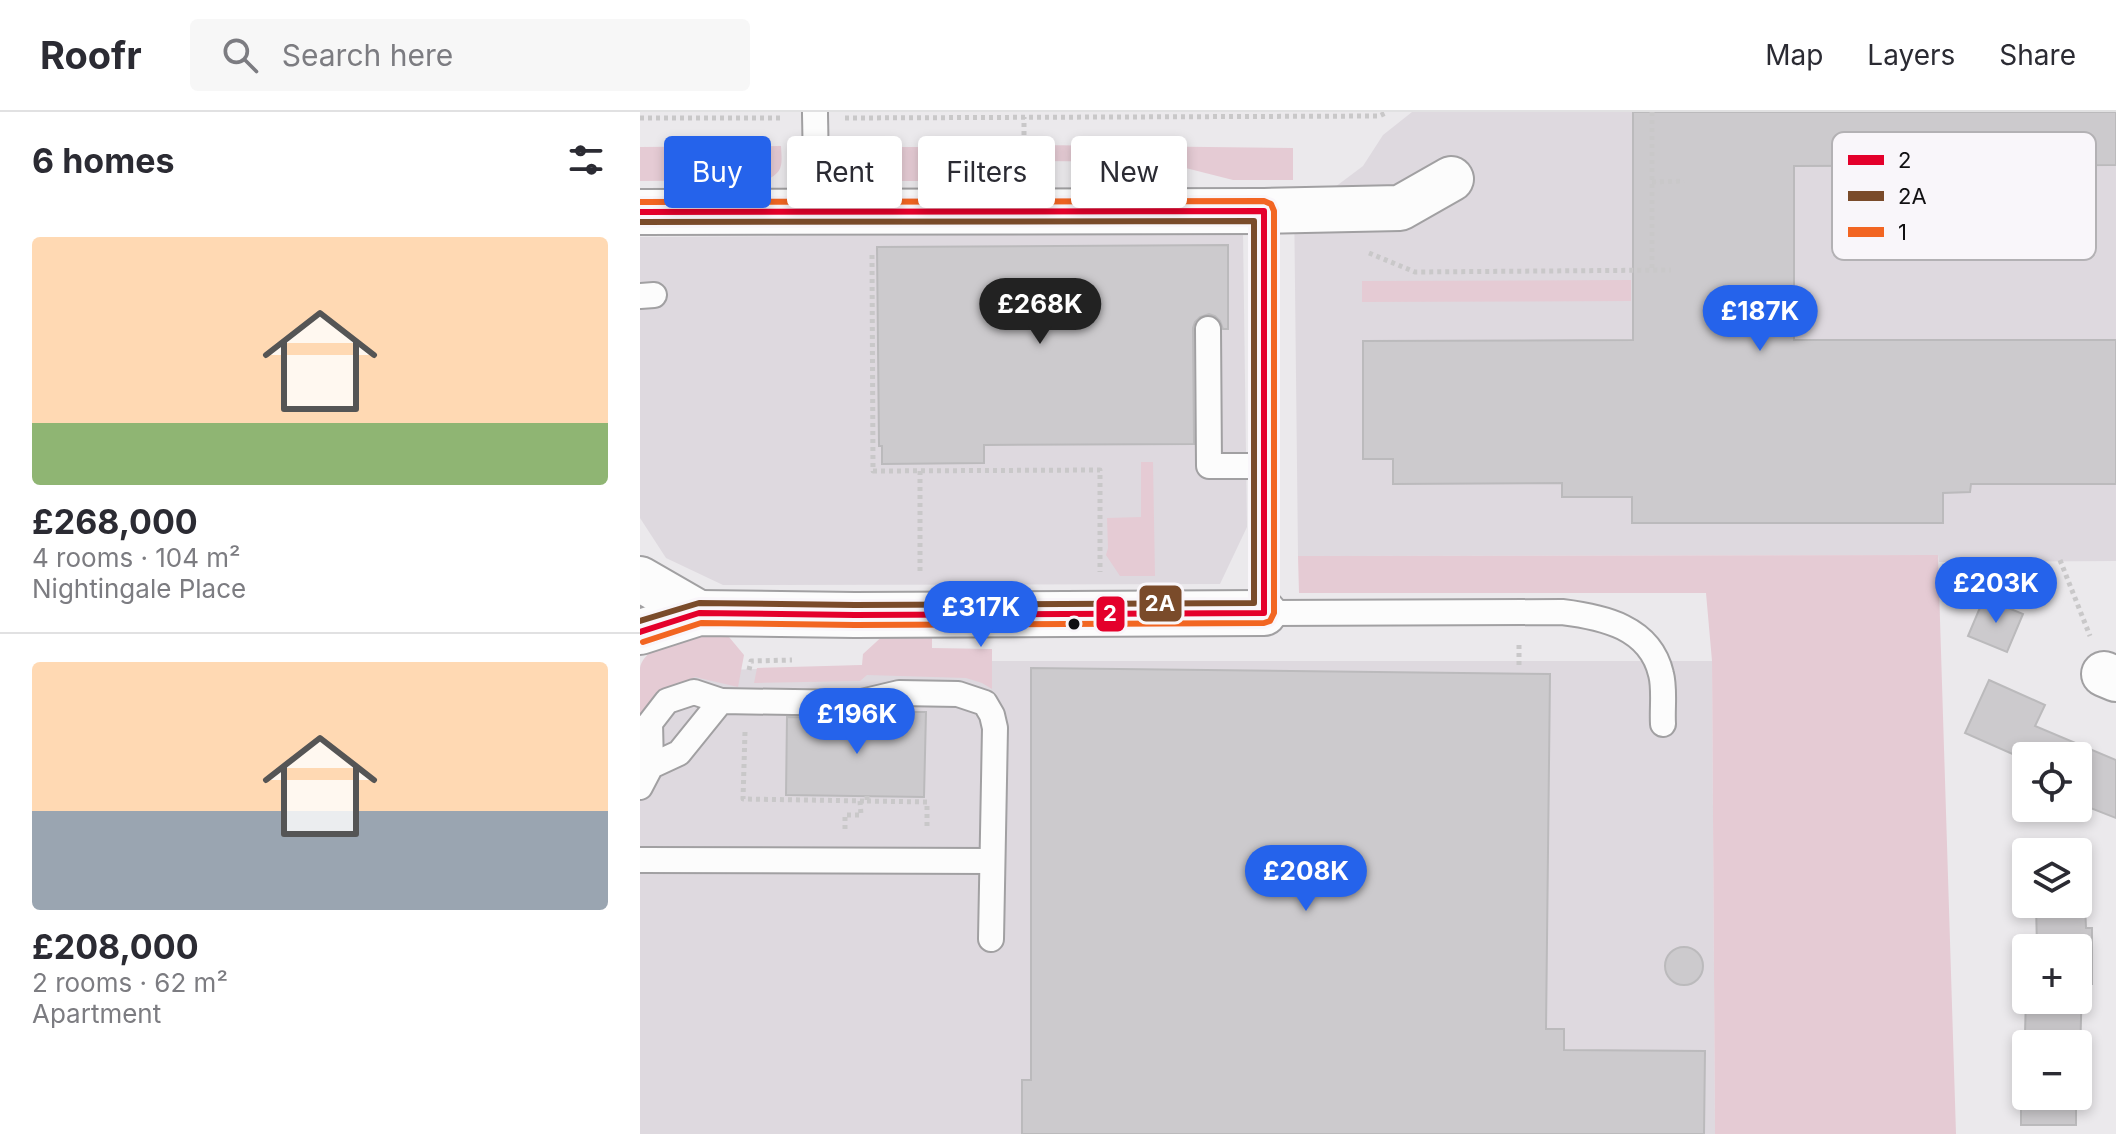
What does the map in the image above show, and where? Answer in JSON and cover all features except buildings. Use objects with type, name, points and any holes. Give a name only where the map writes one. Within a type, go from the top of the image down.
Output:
[{"type":"street","points":[[640,212],[1400,208],[1451,179]]},
{"type":"street","points":[[640,579],[699,613]]},
{"type":"street","points":[[640,632],[699,613],[1264,613]]},
{"type":"lane","points":[[781,212],[800,200],[810,187],[814,167],[815,115]]},
{"type":"lane","points":[[1264,211],[1264,613],[1562,612],[1617,623],[1639,636],[1654,655],[1662,675],[1663,724]]},
{"type":"lane","points":[[1208,329],[1209,466],[1264,466]]},
{"type":"lane","points":[[645,776],[650,723],[667,701],[694,692],[721,701],[857,703],[899,693],[958,694],[985,703],[995,728],[991,939]]},
{"type":"lane","points":[[645,776],[679,753],[721,701]]},
{"type":"lane","points":[[640,860],[991,861]]},
{"type":"path","points":[[640,118],[815,115],[1379,116],[1388,112]]},
{"type":"path","points":[[1652,112],[1652,270]]},
{"type":"path","points":[[1024,117],[1024,136]]},
{"type":"path","points":[[1652,182],[1684,181]]},
{"type":"path","points":[[1356,248],[1415,272],[1671,270]]},
{"type":"path","points":[[872,253],[873,471],[1100,470],[1097,526],[1100,572]]},
{"type":"path","points":[[920,471],[920,587]]},
{"type":"path","points":[[2060,560],[2110,677]]},
{"type":"path","points":[[845,838],[845,815],[861,815],[864,801],[927,802],[927,829],[992,830]]},
{"type":"shaded area","points":[[1412,112],[2116,112],[2116,561],[1939,562],[1938,555],[1298,556],[1294,194],[1327,193],[1363,166],[1383,135]]},
{"type":"shaded area","points":[[1055,145],[1071,145],[1071,161],[1055,161]]},
{"type":"shaded area","points":[[771,146],[781,146],[782,158],[781,167],[771,177]]},
{"type":"shaded area","points":[[640,147],[664,147],[664,181],[640,181]]},
{"type":"shaded area","points":[[902,147],[918,147],[918,181],[902,181]]},
{"type":"shaded area","points":[[1187,147],[1293,148],[1293,180],[1233,180],[1187,168]]},
{"type":"shaded area","points":[[1243,233],[1247,527],[1220,584],[723,585],[666,558],[640,518],[640,237]]},
{"type":"shaded area","points":[[1631,280],[1631,301],[1362,302],[1362,281]]},
{"type":"shaded area","points":[[1141,462],[1153,462],[1155,576],[1120,576],[1106,555],[1107,518],[1141,517]]},
{"type":"shaded area","points":[[1938,555],[1956,1134],[1715,1134],[1712,661],[1706,593],[1299,593],[1298,556]]},
{"type":"shaded area","points":[[724,631],[744,655],[738,687],[695,677],[664,690],[649,704],[640,720],[640,668],[644,659],[652,651],[676,640]]},
{"type":"shaded area","points":[[887,632],[932,633],[932,648],[992,649],[992,689],[966,678],[867,675],[860,681],[754,683],[757,668],[862,665],[863,654]]},
{"type":"shaded area","points":[[994,661],[1712,661],[1715,1134],[640,1134],[640,699],[667,672]]},
{"type":"transit line","name":"1","points":[[640,202],[1264,201],[1271,204],[1274,211],[1274,613],[1270,621],[855,625],[701,623],[643,642]]},
{"type":"transit line","name":"2","points":[[640,212],[1264,211],[1264,613],[699,613],[640,632]]},
{"type":"transit line","name":"2A","points":[[640,222],[1254,221],[1254,603],[699,603],[640,621]]}]
